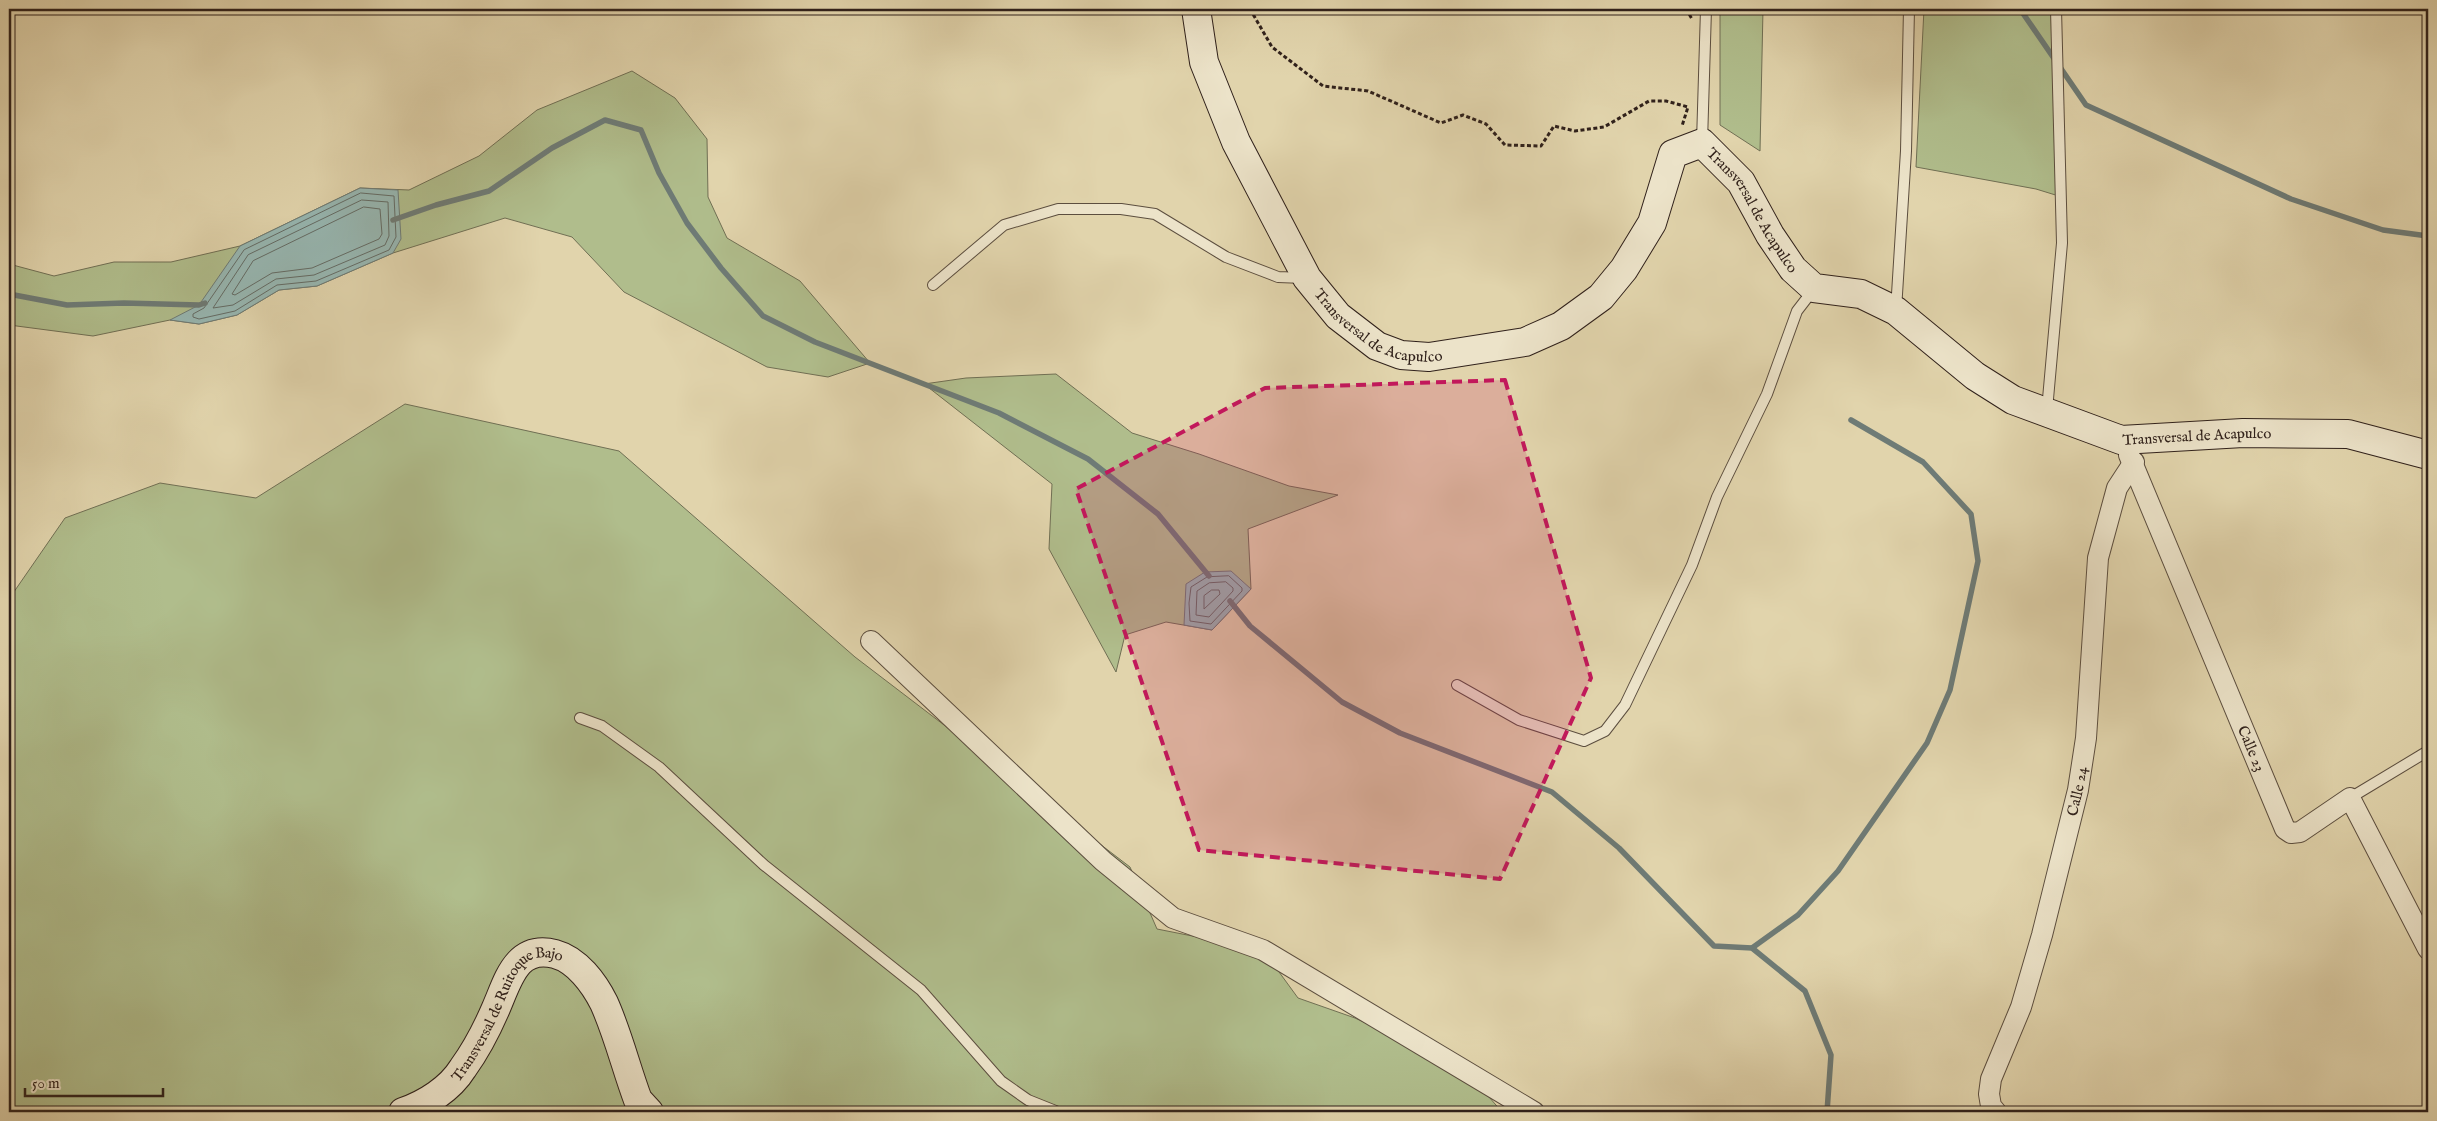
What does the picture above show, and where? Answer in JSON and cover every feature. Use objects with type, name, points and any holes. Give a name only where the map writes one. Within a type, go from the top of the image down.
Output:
[{"type":"street","name":"Transversal de Acapulco","points":[[1196,9],[1204,62],[1236,142],[1307,278],[1338,316],[1377,346],[1401,355],[1429,357],[1525,342],[1561,326],[1601,297],[1624,269],[1652,223],[1673,154],[1702,143],[1741,182],[1770,235],[1792,269],[1814,288],[1861,294],[1896,311],[1975,376],[2012,400],[2046,411],[2127,451],[2243,433],[2348,434],[2428,455]]},
{"type":"street","name":"Calle 23","points":[[2127,451],[2285,829],[2291,833],[2300,832],[2350,798]]},
{"type":"street","name":"Calle 24","points":[[1996,1112],[1991,1106],[1989,1094],[1991,1079],[2021,1007],[2042,935],[2078,790],[2086,738],[2098,558],[2127,451]]},
{"type":"street","points":[[871,641],[1104,861],[1173,918],[1262,950],[1534,1112]]},
{"type":"street","points":[[2350,798],[2428,949]]},
{"type":"street","name":"Transversal de Ruitoque Bajo","points":[[403,1112],[441,1092],[462,1070],[496,1008],[508,977],[518,963],[532,953],[546,952],[567,957],[592,984],[603,1003],[638,1100],[649,1112]]},
{"type":"lane","points":[[1702,143],[1706,9]]},
{"type":"lane","points":[[1896,311],[1906,151],[1909,9]]},
{"type":"lane","points":[[2046,411],[2062,243],[2056,9]]},
{"type":"lane","points":[[934,285],[1004,225],[1058,209],[1121,209],[1155,214],[1226,257],[1278,277],[1307,278]]},
{"type":"lane","points":[[1457,685],[1519,720],[1584,741],[1605,731],[1625,705],[1692,565],[1717,497],[1767,394],[1797,311],[1814,288]]},
{"type":"lane","points":[[580,718],[602,726],[659,767],[764,865],[921,990],[1001,1081],[1028,1100],[1058,1112]]},
{"type":"lane","points":[[2350,798],[2428,751]]},
{"type":"path","points":[[1250,9],[1272,47],[1323,86],[1368,91],[1441,123],[1463,115],[1486,124],[1505,144],[1541,146],[1554,126],[1575,131],[1604,127],[1628,116],[1649,101],[1666,101],[1688,107],[1673,154]]},
{"type":"highlighted area","points":[[1505,380],[1591,678],[1500,879],[1199,850],[1076,489],[1265,388]]},
{"type":"green space","points":[[1720,9],[1763,9],[1760,151],[1720,125]]},
{"type":"green space","points":[[1924,9],[2056,9],[2062,197],[2036,189],[1916,167]]},
{"type":"green space","points":[[632,71],[675,98],[707,139],[708,197],[727,238],[800,281],[870,363],[828,377],[767,367],[624,292],[572,237],[505,218],[393,253],[317,286],[279,290],[237,315],[199,324],[170,320],[93,336],[9,325],[9,264],[54,276],[114,262],[171,262],[240,246],[360,188],[409,190],[479,156],[537,110]]},
{"type":"green space","points":[[1056,374],[1132,433],[1199,454],[1289,486],[1338,495],[1248,529],[1251,589],[1212,630],[1166,622],[1125,635],[1116,672],[1049,549],[1052,484],[924,384],[966,378]]},
{"type":"green space","points":[[405,404],[619,451],[855,657],[1130,867],[1157,929],[1263,950],[1298,998],[1355,1018],[1425,1051],[1489,1097],[1502,1112],[9,1112],[9,599],[65,518],[160,483],[256,498]]},
{"type":"water","points":[[360,188],[398,190],[401,239],[393,253],[317,286],[279,290],[237,315],[199,324],[170,320],[199,305],[240,246]]},
{"type":"water","points":[[1231,571],[1251,589],[1212,630],[1184,625],[1186,584],[1205,572]]},
{"type":"waterway","points":[[2020,9],[2086,105],[2291,199],[2383,230],[2428,236]]},
{"type":"waterway","points":[[393,220],[436,205],[489,191],[552,148],[605,120],[641,130],[659,173],[687,223],[721,268],[763,316],[815,342],[999,413],[1088,459],[1158,514],[1209,576]]},
{"type":"waterway","points":[[9,294],[67,305],[124,303],[199,305],[205,303]]},
{"type":"waterway","points":[[1752,948],[1798,915],[1838,871],[1927,743],[1950,690],[1978,561],[1971,514],[1923,462],[1851,420]]},
{"type":"waterway","points":[[1230,601],[1250,626],[1342,702],[1400,733],[1552,792],[1619,848],[1714,946],[1752,948],[1805,991],[1831,1055],[1827,1112]]}]
